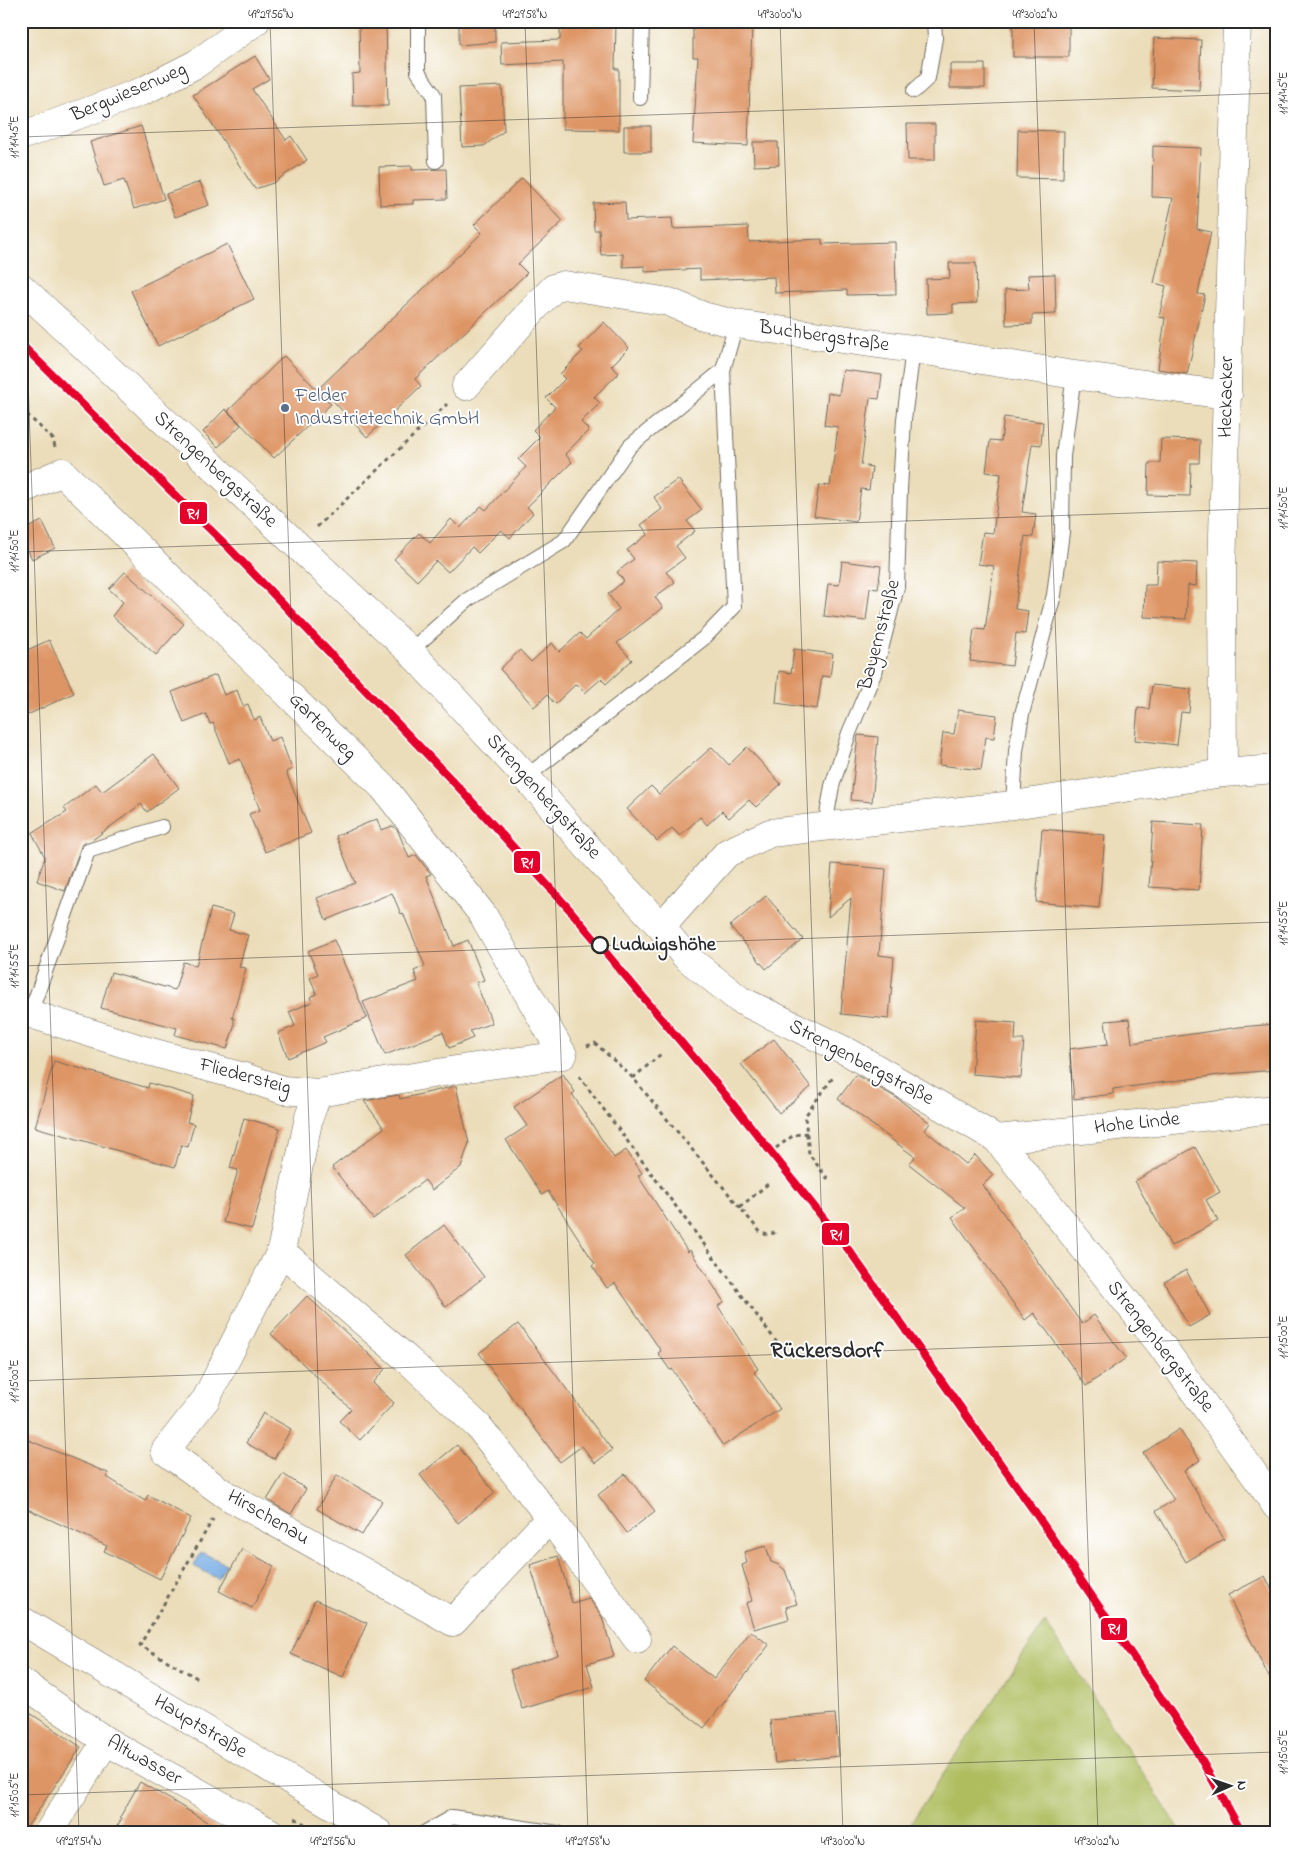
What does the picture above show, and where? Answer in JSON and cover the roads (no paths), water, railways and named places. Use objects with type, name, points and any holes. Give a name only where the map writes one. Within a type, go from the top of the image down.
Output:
[{"type":"street","name":"Bergwiesenweg","points":[[21,136],[143,91],[196,64],[256,21]]},
{"type":"street","name":"Heckacker","points":[[1224,772],[1222,572],[1237,21]]},
{"type":"street","name":"Buchbergstraße","points":[[466,386],[540,302],[554,288],[564,285],[669,302],[703,316],[736,324],[913,349],[1074,375],[1228,395]]},
{"type":"street","name":"Strengenbergstraße","points":[[21,287],[410,651],[661,926],[686,957],[740,1000],[850,1053],[998,1139],[1160,1345],[1276,1506]]},
{"type":"street","name":"Gartenweg","points":[[21,490],[62,472],[383,787],[483,914],[563,1055]]},
{"type":"street","points":[[661,926],[727,853],[770,834],[1013,805],[1224,772],[1276,769]]},
{"type":"street","name":"Fliedersteig","points":[[26,1013],[144,1050],[244,1077],[282,1090],[318,1093],[468,1068],[563,1055]]},
{"type":"street","name":"Hirschenau","points":[[318,1093],[309,1117],[281,1252],[206,1400],[165,1451],[226,1495],[453,1622],[550,1518]]},
{"type":"street","name":"Hohe Linde","points":[[998,1139],[1276,1109]]},
{"type":"street","points":[[281,1252],[408,1360],[478,1427],[550,1518],[637,1639]]},
{"type":"street","name":"Hauptstraße","points":[[21,1620],[379,1833]]},
{"type":"street","name":"Altwasser","points":[[21,1682],[106,1741],[271,1833]]},
{"type":"street","points":[[48,1833],[106,1741]]},
{"type":"lane","points":[[418,21],[418,72],[434,95],[436,161]]},
{"type":"lane","points":[[640,98],[642,21]]},
{"type":"lane","points":[[914,91],[928,78],[935,38],[934,21]]},
{"type":"lane","points":[[526,777],[704,638],[734,607],[723,370],[736,324]]},
{"type":"lane","name":"Bayernstraße","points":[[825,826],[832,786],[850,733],[876,669],[897,587],[904,419],[913,349]]},
{"type":"lane","points":[[410,651],[467,600],[564,541],[630,446],[723,370]]},
{"type":"lane","points":[[1013,805],[1016,751],[1022,714],[1054,595],[1062,532],[1063,456],[1074,375]]},
{"type":"lane","points":[[26,1013],[88,851],[162,827]]},
{"type":"lane","points":[[424,1833],[452,1817],[558,1833]]},
{"type":"water","points":[[201,1552],[226,1564],[218,1579],[194,1566]]},
{"type":"place","name":"Felder Industrietechnik GmbH","points":[[285,408]]},
{"type":"place","name":"Ludwigshöhe","points":[[600,945]]},
{"type":"district","name":"Rückersdorf","points":[[827,1352]]}]
